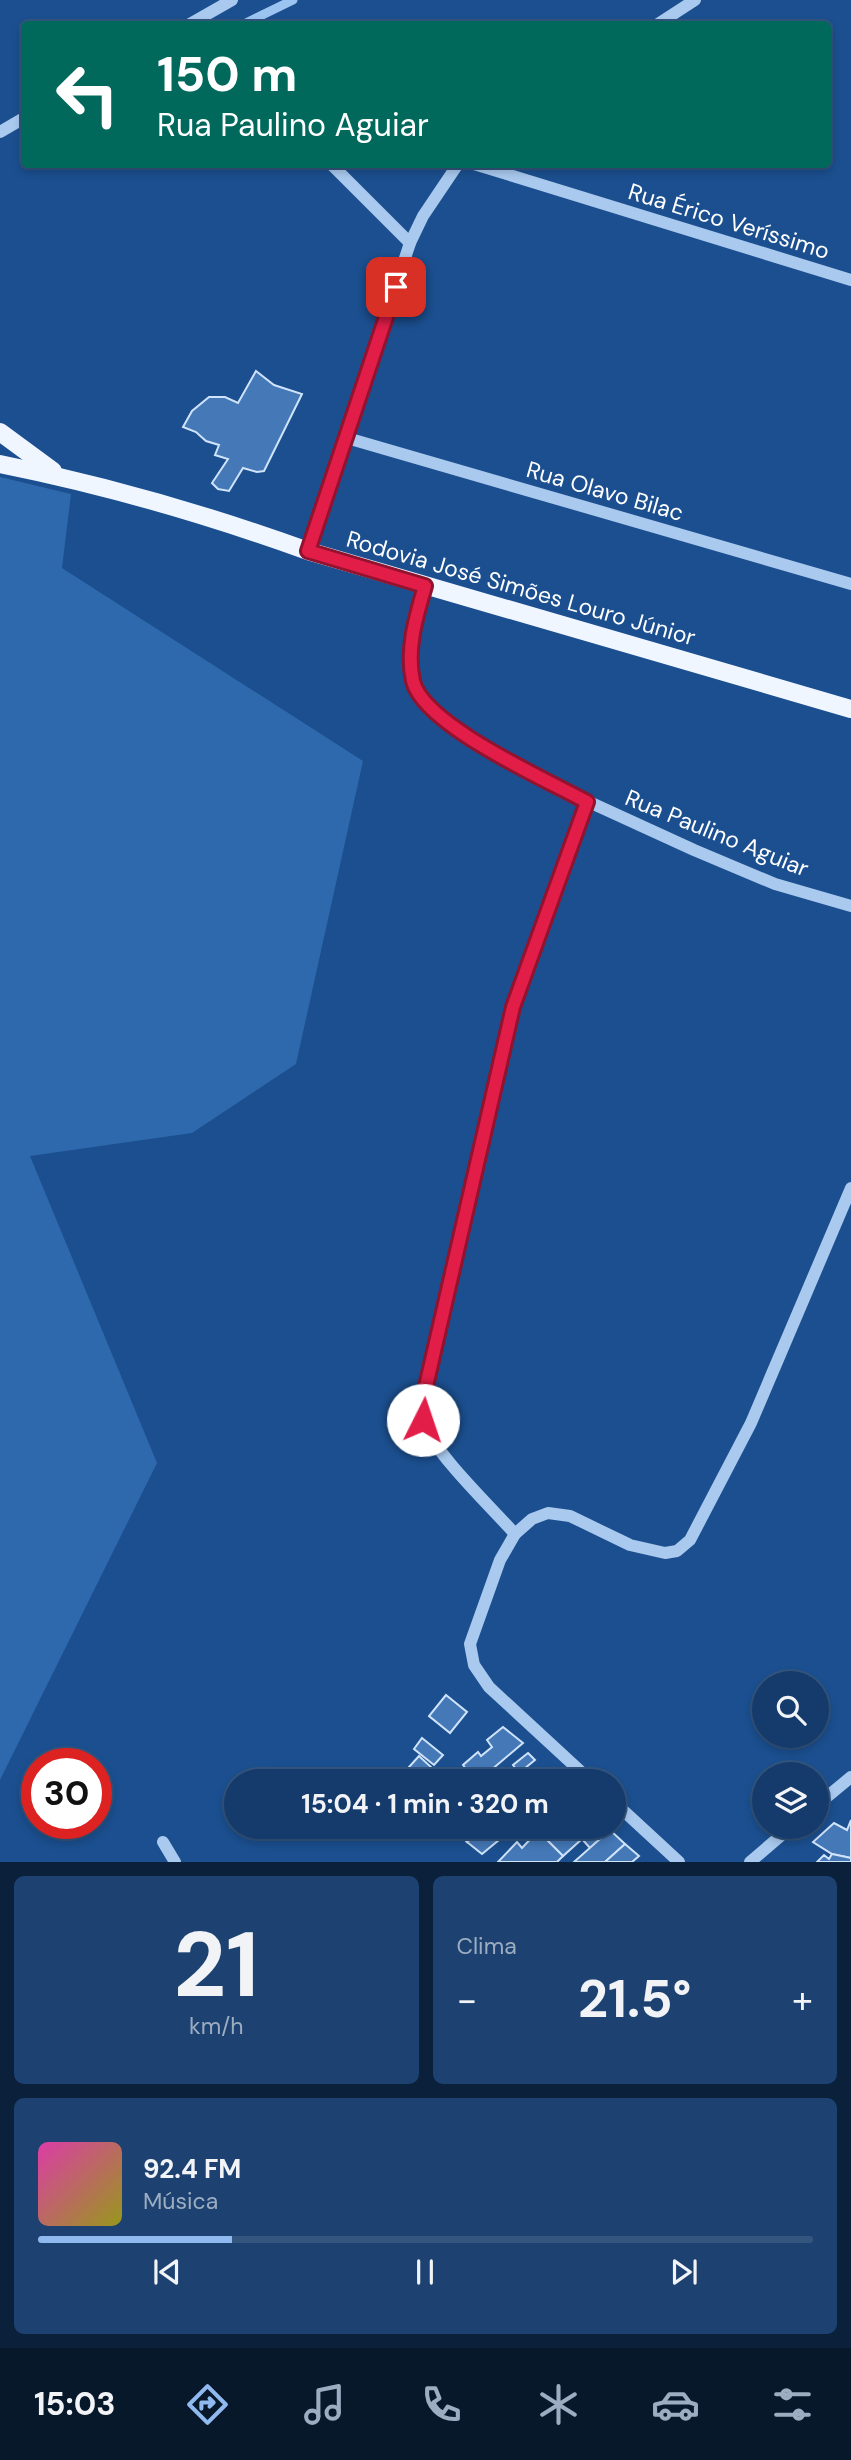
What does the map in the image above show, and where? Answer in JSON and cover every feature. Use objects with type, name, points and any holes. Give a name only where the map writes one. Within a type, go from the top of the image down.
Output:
[{"type":"main road","name":"Rodovia José Simões Louro Júnior","points":[[0,432],[58,475]]},
{"type":"main road","name":"Rodovia José Simões Louro Júnior","points":[[0,464],[58,475],[233,524],[308,551],[851,709]]},
{"type":"street","points":[[195,21],[232,0]]},
{"type":"street","points":[[663,21],[695,0]]},
{"type":"street","points":[[0,132],[21,120]]},
{"type":"street","points":[[335,168],[410,243]]},
{"type":"street","points":[[308,551],[410,243],[423,216],[455,168]]},
{"type":"street","name":"Rua Érico Veríssimo","points":[[487,168],[851,280]]},
{"type":"street","name":"Rua Olavo Bilac","points":[[347,438],[851,584]]},
{"type":"street","name":"Rua Paulino Aguiar","points":[[425,586],[413,629],[410,661],[414,684],[424,703],[457,731],[587,802],[775,884],[851,906]]},
{"type":"street","points":[[515,1534],[446,1458],[430,1436],[423,1420],[424,1395],[513,1007],[587,802]]},
{"type":"street","points":[[578,1769],[489,1687],[474,1665],[470,1644],[500,1560],[515,1534],[531,1519],[548,1513],[570,1516],[630,1545],[665,1553],[677,1551],[690,1540],[751,1423],[851,1188]]},
{"type":"street","points":[[829,1795],[851,1777]]},
{"type":"street","points":[[626,1813],[679,1861]]},
{"type":"street","points":[[750,1861],[777,1839]]},
{"type":"street","points":[[163,1842],[175,1861]]},
{"type":"shaded area","points":[[0,477],[71,494],[62,568],[363,761],[296,1064],[192,1133],[30,1156],[157,1463],[0,1780]]},
{"type":"building","points":[[256,371],[274,385],[302,394],[264,471],[243,468],[229,491],[218,489],[212,483],[228,459],[215,455],[219,445],[206,441],[196,432],[183,427],[192,411],[209,397],[225,397],[238,403]]},
{"type":"building","points":[[446,1695],[467,1712],[450,1733],[429,1716]]},
{"type":"building","points":[[503,1727],[523,1743],[492,1769],[466,1769],[463,1765],[478,1752],[481,1756],[492,1747],[487,1740]]},
{"type":"building","points":[[422,1738],[443,1755],[434,1765],[414,1749]]},
{"type":"building","points":[[528,1753],[535,1760],[524,1769],[516,1769],[513,1765]]},
{"type":"building","points":[[419,1756],[432,1768],[431,1769],[407,1769]]},
{"type":"building","points":[[851,1820],[851,1858],[832,1854],[813,1842],[816,1839],[829,1839],[829,1828],[834,1823],[847,1830]]},
{"type":"building","points":[[471,1839],[500,1839],[482,1854],[467,1842]]},
{"type":"building","points":[[530,1839],[546,1839],[563,1856],[557,1862],[498,1862],[517,1842],[522,1848]]},
{"type":"building","points":[[546,1839],[582,1839],[563,1856]]},
{"type":"building","points":[[582,1839],[600,1839],[590,1848]]},
{"type":"building","points":[[600,1839],[620,1839],[625,1844],[605,1862],[574,1862]]},
{"type":"building","points":[[625,1844],[639,1856],[632,1862],[605,1862]]},
{"type":"building","points":[[832,1854],[851,1858],[851,1862],[817,1862],[824,1855],[829,1859]]},
{"type":"waterway","points":[[250,21],[293,0]]},
{"type":"route","points":[[396,287],[308,551],[425,586],[413,629],[410,661],[414,684],[424,703],[457,731],[587,802],[513,1007],[424,1395],[423,1420]]}]
